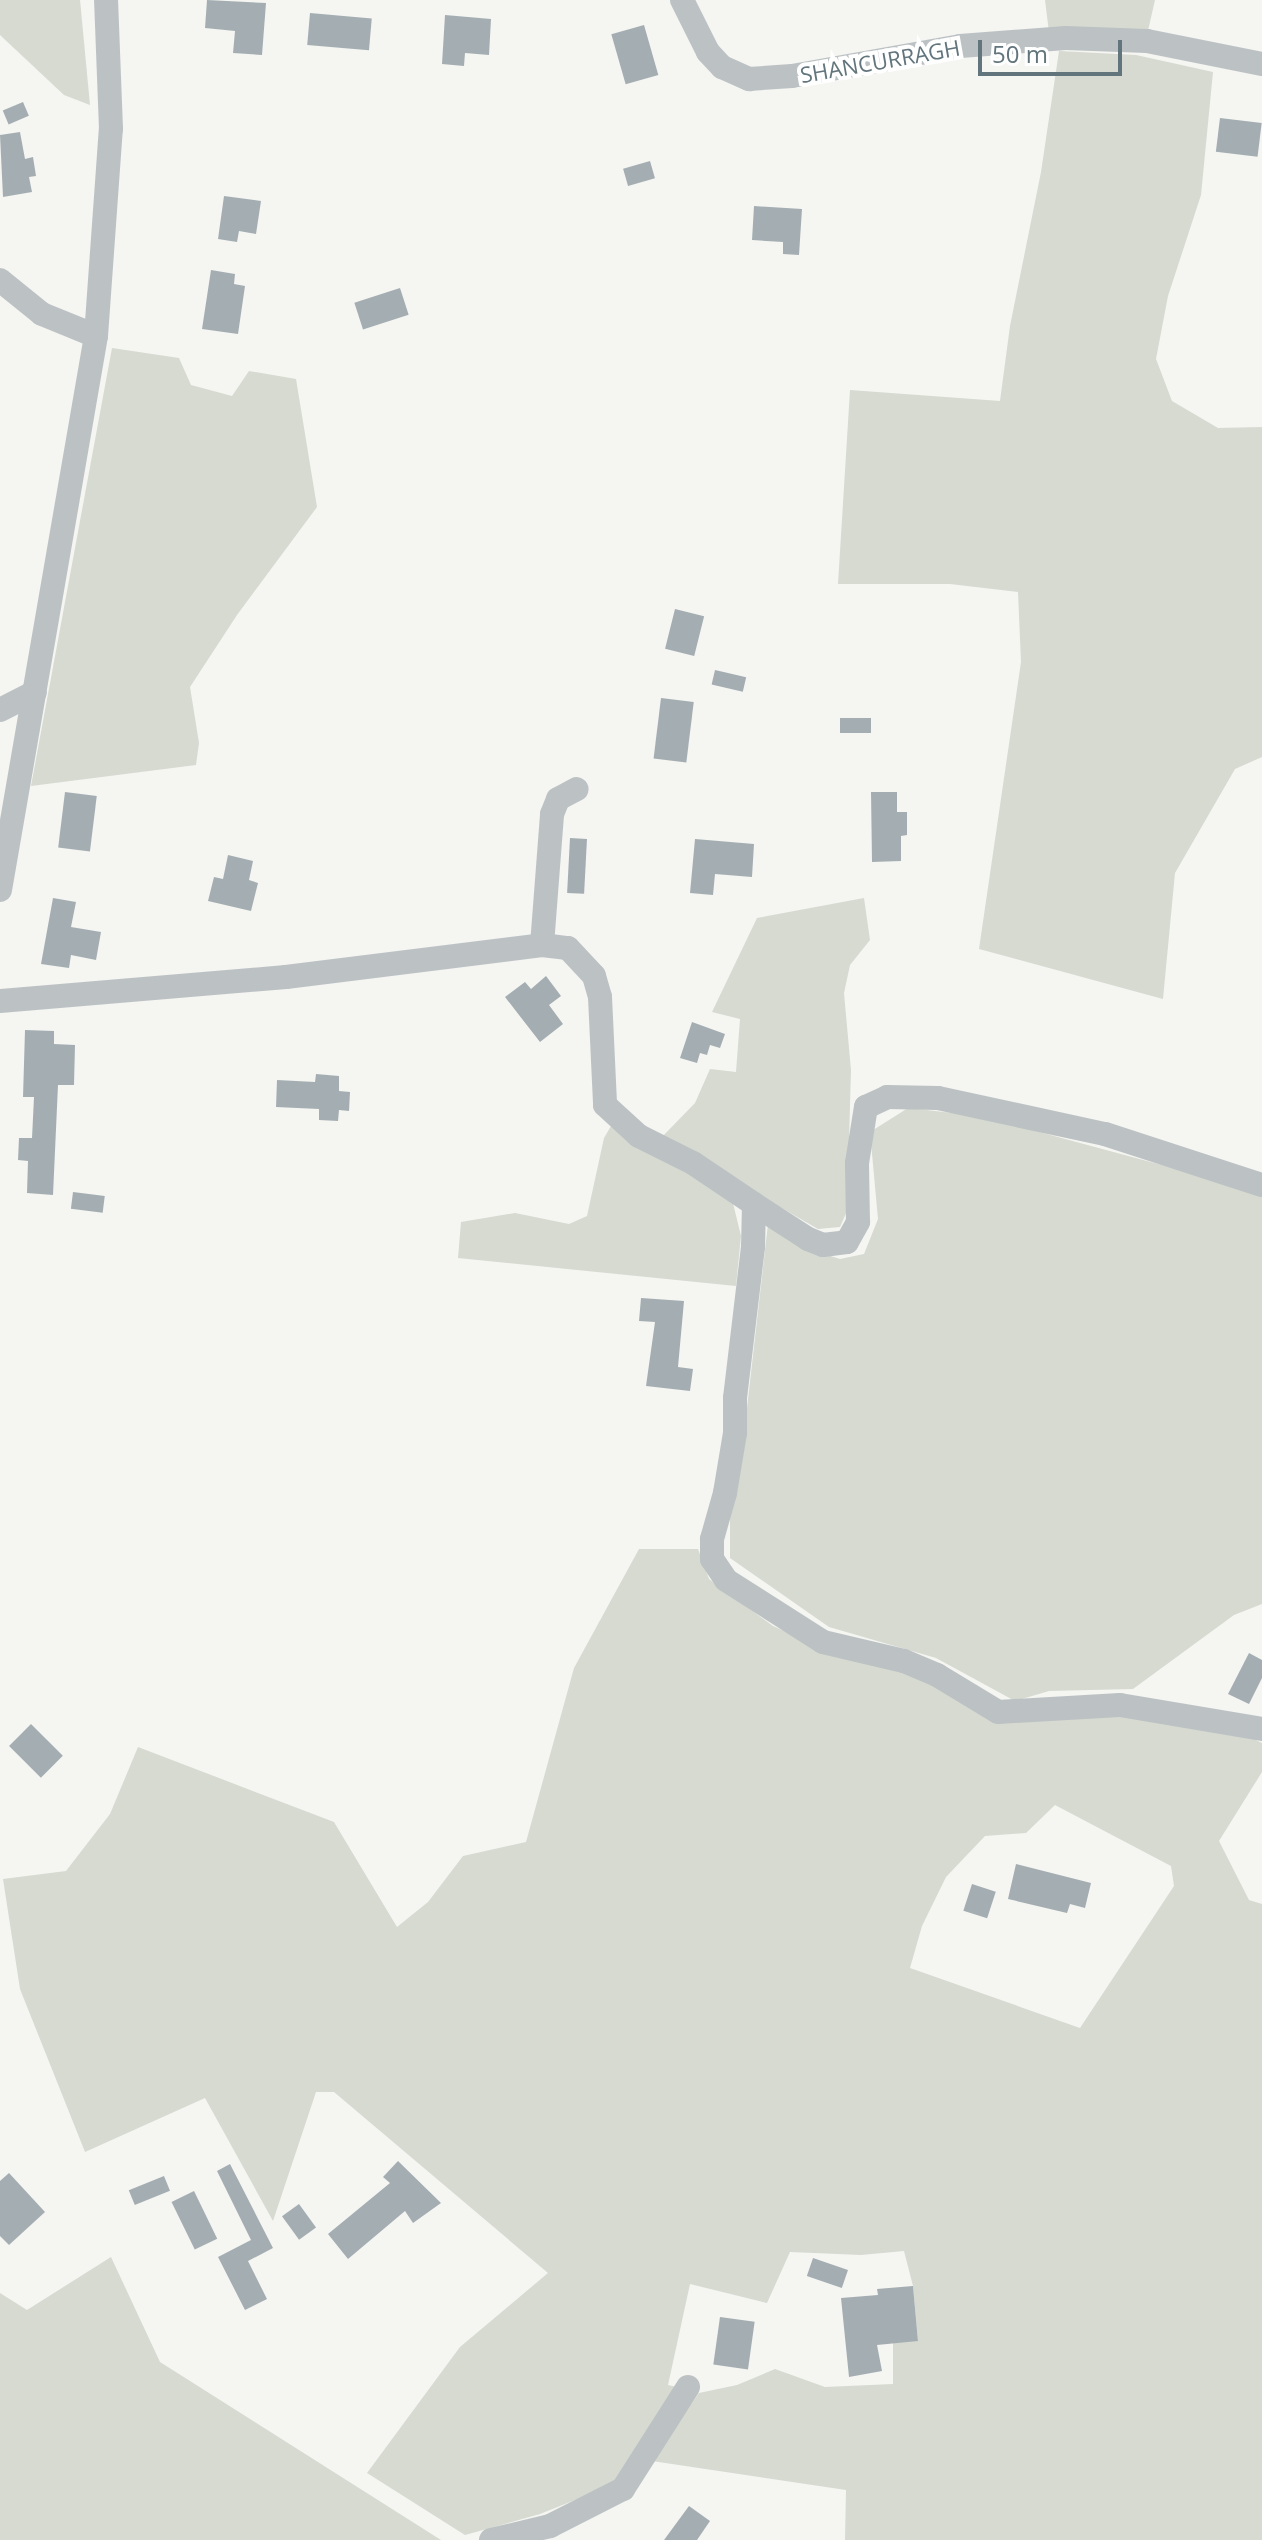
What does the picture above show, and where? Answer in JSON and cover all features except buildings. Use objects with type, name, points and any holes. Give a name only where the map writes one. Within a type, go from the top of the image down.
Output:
[{"type":"street","points":[[0,890],[96,336],[111,129],[106,0]]},
{"type":"street","name":"SHANCURRAGH","points":[[682,0],[708,52],[722,67],[749,79],[792,76],[960,46],[1066,38],[1147,41],[1262,64]]},
{"type":"street","points":[[0,280],[42,314],[96,336]]},
{"type":"street","points":[[0,710],[35,692]]},
{"type":"street","points":[[542,945],[552,814],[558,799],[577,789]]},
{"type":"street","points":[[0,1001],[286,977],[542,945],[568,948],[594,976],[600,997],[605,1105],[613,1116],[808,1239],[823,1245],[847,1242],[858,1222],[859,1129],[866,1107],[887,1097],[938,1098],[1105,1134],[1262,1185]]},
{"type":"street","points":[[754,1204],[753,1247],[735,1398],[735,1433],[725,1493],[712,1539],[712,1559],[726,1580],[823,1642],[904,1661],[937,1675],[998,1712],[1120,1705],[1262,1729]]},
{"type":"street","points":[[491,2540],[550,2526],[623,2489],[688,2387]]},
{"type":"shaded area","points":[[0,0],[80,0],[90,105],[64,95],[0,35]]},
{"type":"shaded area","points":[[1045,0],[1155,0],[1147,35],[1049,32]]},
{"type":"shaded area","points":[[1059,51],[1136,55],[1213,72],[1201,195],[1168,296],[1156,359],[1172,401],[1218,428],[1262,427],[1262,757],[1235,769],[1175,873],[1163,999],[979,949],[1021,662],[1018,592],[950,584],[838,584],[850,390],[1000,401],[1010,326],[1041,172]]},
{"type":"shaded area","points":[[112,348],[179,358],[191,385],[232,396],[249,371],[296,379],[317,507],[237,615],[190,687],[199,743],[196,765],[31,786]]},
{"type":"shaded area","points":[[864,898],[870,940],[850,965],[844,993],[851,1070],[847,1211],[840,1227],[818,1229],[661,1138],[695,1103],[710,1069],[736,1072],[740,1019],[712,1012],[757,918]]},
{"type":"shaded area","points":[[908,1108],[980,1116],[1262,1192],[1262,1604],[1234,1615],[1133,1689],[1049,1691],[1015,1701],[936,1658],[829,1627],[730,1558],[730,1516],[746,1417],[768,1224],[803,1247],[840,1259],[864,1254],[878,1219],[870,1132]]},
{"type":"shaded area","points":[[611,1126],[732,1199],[741,1236],[736,1286],[458,1258],[461,1222],[515,1213],[569,1224],[587,1216],[604,1138]]},
{"type":"shaded area","points":[[639,1549],[698,1549],[709,1579],[773,1626],[818,1646],[912,1670],[990,1715],[1132,1713],[1250,1737],[1262,1743],[1262,1772],[1219,1841],[1249,1900],[1262,1904],[1262,2540],[845,2540],[846,2490],[652,2461],[699,2393],[737,2385],[775,2369],[825,2387],[893,2384],[893,2343],[918,2340],[913,2286],[904,2251],[861,2255],[790,2252],[767,2303],[690,2284],[668,2385],[677,2387],[620,2482],[540,2514],[465,2535],[367,2473],[460,2347],[548,2273],[334,2092],[316,2092],[273,2221],[205,2098],[85,2152],[20,1989],[3,1879],[66,1871],[110,1814],[138,1747],[334,1822],[397,1927],[428,1902],[463,1856],[526,1842],[574,1668]],"holes":[[[1055,1805],[1171,1866],[1174,1886],[1080,2028],[910,1968],[922,1926],[946,1877],[985,1836],[1026,1833]]]},
{"type":"shaded area","points":[[111,2257],[160,2362],[441,2540],[0,2540],[0,2293],[27,2310]]}]
